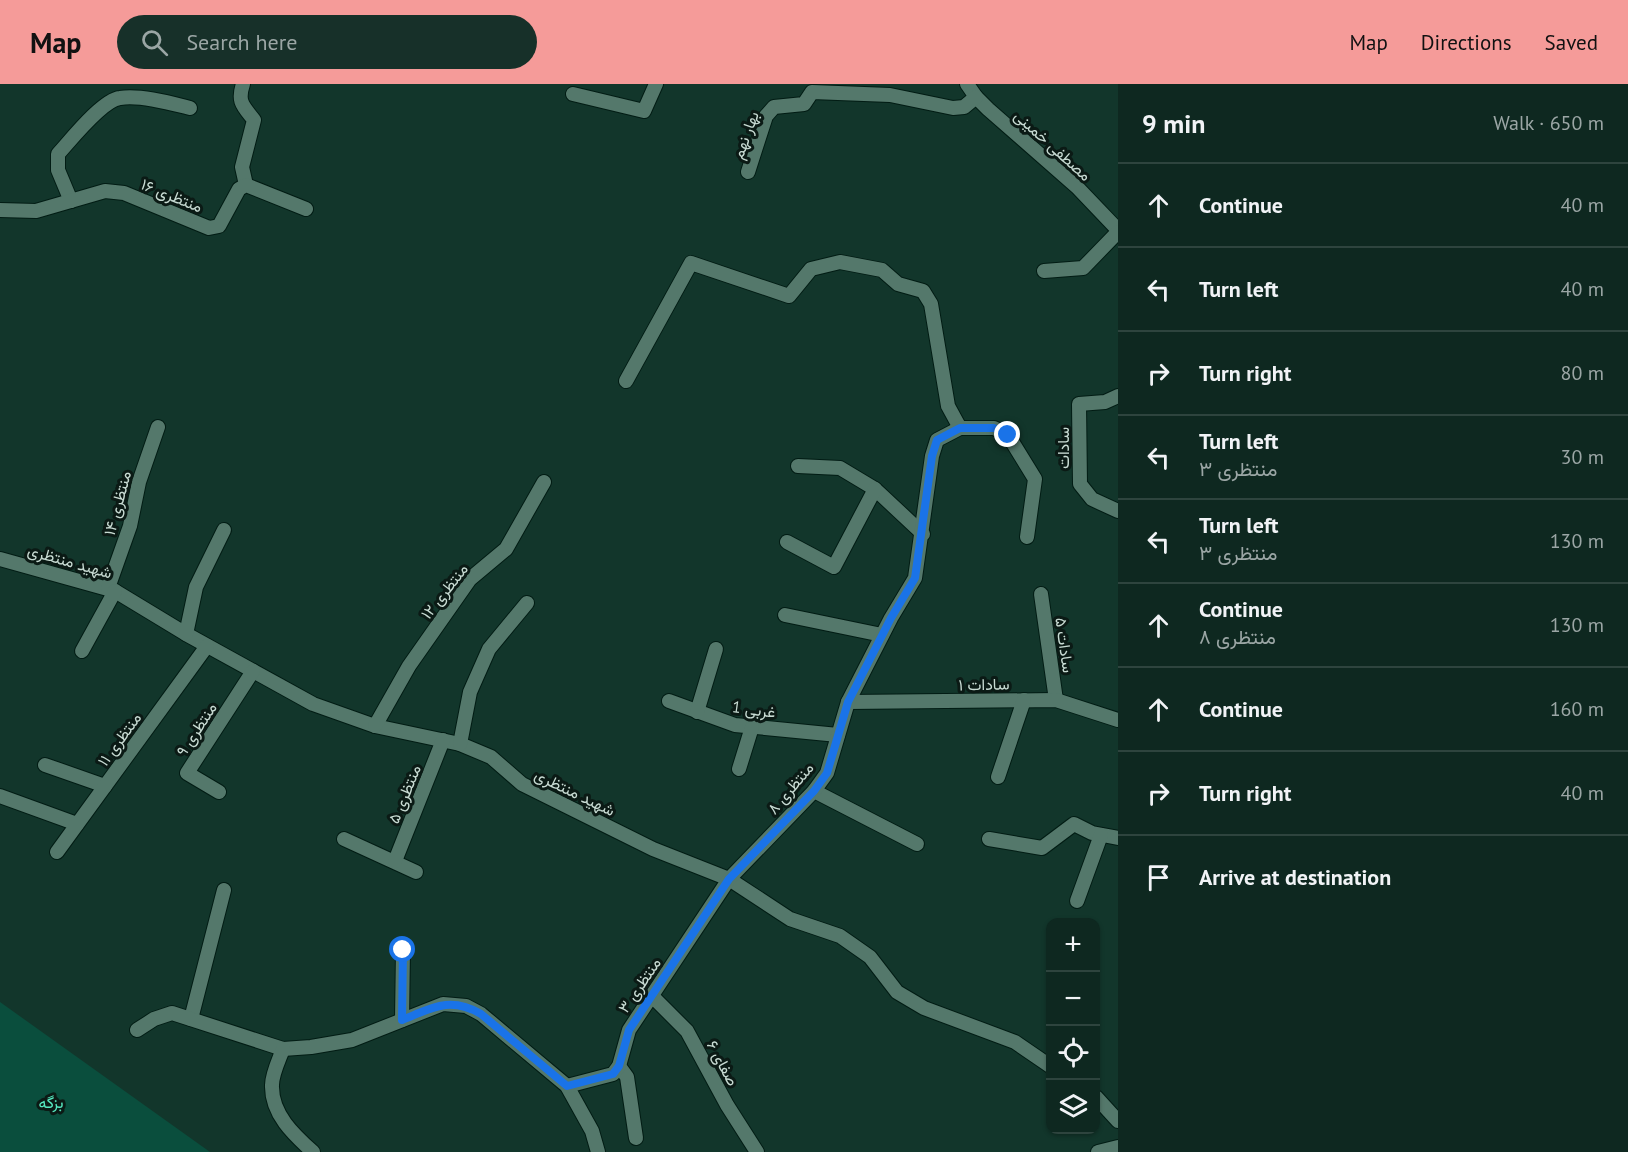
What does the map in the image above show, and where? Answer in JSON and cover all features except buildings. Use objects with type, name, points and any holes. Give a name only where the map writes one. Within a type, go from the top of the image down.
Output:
[{"type":"street","points":[[243,84],[239,94],[242,105],[254,120],[242,167],[246,185],[306,209]]},
{"type":"street","points":[[573,94],[644,111],[656,84]]},
{"type":"street","name":"مصطفی خمینی","points":[[967,84],[976,97],[1077,187],[1118,231]]},
{"type":"street","name":"بهار نهم","points":[[748,172],[766,116],[774,107],[804,104],[817,88],[890,95],[953,108],[964,107],[976,97]]},
{"type":"street","points":[[71,201],[57,170],[57,154],[118,91],[190,108]]},
{"type":"street","name":"منتظری ۱۶","points":[[0,210],[36,211],[105,191],[124,193],[209,228],[219,226],[239,189],[246,185]]},
{"type":"street","points":[[1044,271],[1083,268],[1118,231]]},
{"type":"street","points":[[626,381],[691,263],[789,296],[811,269],[840,262],[882,270],[898,284],[923,291],[931,304],[948,406],[960,428],[994,428],[1008,435],[1035,479],[1027,537]]},
{"type":"street","name":"سادات","points":[[1118,396],[1105,402],[1079,404],[1080,484],[1092,499],[1118,511]]},
{"type":"street","name":"منتظری ۱۴","points":[[82,651],[112,590],[130,526],[139,482],[158,427]]},
{"type":"street","name":"منتظری ۸","points":[[729,879],[814,791],[827,773],[848,702],[882,635],[915,578],[923,534],[932,456],[937,440],[960,428]]},
{"type":"street","points":[[798,466],[840,468],[875,489],[923,534]]},
{"type":"street","name":"منتظری ۱۲","points":[[375,726],[409,666],[470,579],[506,549],[544,482]]},
{"type":"street","points":[[787,542],[834,567],[875,489]]},
{"type":"street","points":[[186,633],[196,587],[224,530]]},
{"type":"street","name":"شهید منتظری","points":[[0,559],[112,590],[207,646],[313,704],[375,726],[460,744],[491,757],[522,784],[653,849],[729,879],[790,919],[840,936],[870,957],[897,992],[924,1008],[1015,1042],[1046,1063]]},
{"type":"street","name":"سادات ۵","points":[[1041,594],[1056,700]]},
{"type":"street","points":[[460,744],[470,692],[489,649],[527,603]]},
{"type":"street","points":[[785,615],[882,635]]},
{"type":"street","name":"منتظری ۱۱","points":[[57,852],[207,646]]},
{"type":"street","points":[[697,712],[716,649]]},
{"type":"street","name":"منتظری ۹","points":[[219,792],[187,774],[253,671]]},
{"type":"street","points":[[998,777],[1024,700]]},
{"type":"street","name":"سادات ۱","points":[[848,702],[1056,700],[1118,720]]},
{"type":"street","name":"غربی 1","points":[[669,701],[735,725],[838,735]]},
{"type":"street","points":[[739,768],[752,727]]},
{"type":"street","name":"منتظری ۵","points":[[395,861],[443,740]]},
{"type":"street","points":[[45,765],[105,786]]},
{"type":"street","points":[[814,791],[917,844]]},
{"type":"street","points":[[0,796],[77,824]]},
{"type":"street","points":[[989,839],[1042,848],[1074,824],[1092,833],[1118,838]]},
{"type":"street","points":[[1077,901],[1101,835]]},
{"type":"street","points":[[344,839],[416,872]]},
{"type":"street","name":"منتظری ۳","points":[[619,1066],[629,1030],[729,879]]},
{"type":"street","points":[[191,1019],[224,890]]},
{"type":"street","points":[[402,1020],[403,950]]},
{"type":"street","name":"صفای ۶","points":[[652,996],[687,1031],[727,1105],[757,1152]]},
{"type":"street","points":[[137,1030],[154,1019],[172,1013],[283,1049],[311,1047],[352,1040],[443,1004],[466,1006],[481,1014],[567,1086],[592,1131],[598,1152]]},
{"type":"street","points":[[283,1049],[271,1083],[273,1099],[289,1131],[313,1152]]},
{"type":"street","points":[[567,1086],[613,1074],[619,1066],[627,1077],[636,1138]]},
{"type":"street","points":[[1100,1102],[1118,1121]]},
{"type":"street","points":[[1098,1152],[1118,1147]]},
{"type":"green space","name":"بزگه","points":[[0,1002],[210,1152],[0,1152]]},
{"type":"route","points":[[403,950],[402,1020],[443,1004],[466,1006],[481,1014],[567,1086],[613,1074],[619,1066],[629,1030],[729,879],[814,791],[827,773],[848,702],[891,618],[915,578],[923,534],[932,456],[937,440],[960,428],[994,428],[1008,435]]}]
